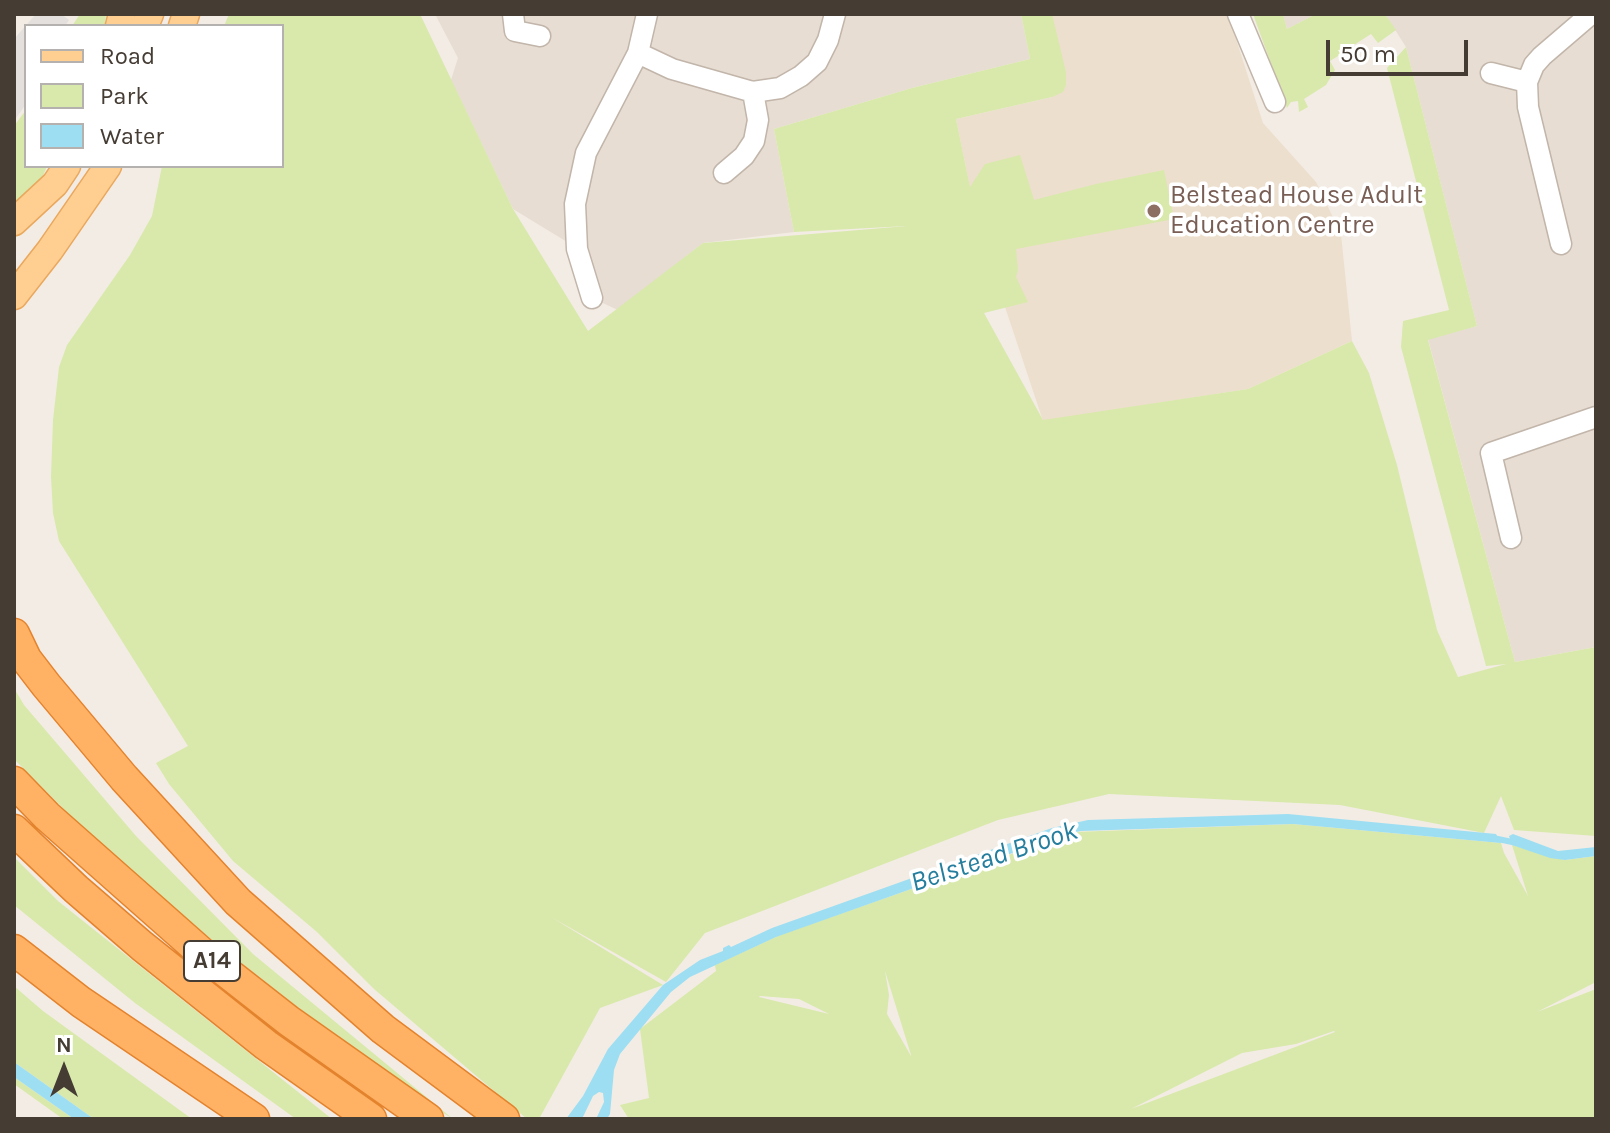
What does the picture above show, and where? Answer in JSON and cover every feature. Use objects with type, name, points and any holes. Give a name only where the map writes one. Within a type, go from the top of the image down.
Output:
[{"type":"highway","name":"A14","points":[[14,634],[26,659],[46,685],[124,778],[238,902],[383,1029],[504,1119]]},
{"type":"highway","name":"A14","points":[[14,782],[47,816],[202,953],[289,1021],[428,1119]]},
{"type":"highway","name":"A14","points":[[14,830],[142,946],[266,1045],[371,1119]]},
{"type":"highway","points":[[14,950],[81,1002],[254,1119]]},
{"type":"main road","points":[[14,296],[107,168]]},
{"type":"main road","points":[[14,222],[61,172]]},
{"type":"street","points":[[513,14],[515,31],[540,36]]},
{"type":"street","points":[[592,298],[577,249],[575,204],[586,153],[638,53],[647,14]]},
{"type":"street","points":[[638,53],[672,69],[753,92],[780,88],[817,62],[828,40],[835,14]]},
{"type":"street","points":[[1238,14],[1275,102]]},
{"type":"street","points":[[1561,244],[1528,107],[1527,82],[1534,65],[1542,56],[1591,14]]},
{"type":"street","points":[[1491,73],[1527,82]]},
{"type":"street","points":[[724,173],[744,156],[754,141],[758,120],[753,92]]},
{"type":"street","points":[[1511,538],[1491,453],[1596,417]]},
{"type":"shaded area","points":[[36,14],[61,14],[69,20],[66,24],[27,24]]},
{"type":"shaded area","points":[[435,14],[1021,14],[1030,59],[912,88],[774,129],[794,232],[703,243],[618,310],[592,298],[577,248],[513,209],[451,80],[458,58]]},
{"type":"shaded area","name":"Belstead House Adult Education Centre","points":[[1051,14],[1228,14],[1263,123],[1316,182],[1341,234],[1352,341],[1248,389],[1043,421],[970,188],[956,119],[1052,97]]},
{"type":"shaded area","points":[[1283,14],[1316,14],[1287,29]]},
{"type":"shaded area","points":[[1385,14],[1596,14],[1596,647],[1515,662],[1428,339],[1477,326],[1406,47]]},
{"type":"shaded area","points":[[24,28],[24,107],[14,121],[14,39]]},
{"type":"green space","points":[[80,14],[106,14],[105,24],[73,24]]},
{"type":"green space","points":[[229,14],[420,14],[513,209],[588,331],[703,243],[907,226],[794,232],[774,129],[912,88],[1030,59],[1021,14],[1052,14],[1066,72],[1063,92],[956,119],[970,187],[985,164],[1020,155],[1034,200],[1164,170],[1174,219],[1016,249],[1016,277],[1028,302],[984,313],[1043,420],[1248,389],[1352,341],[1369,373],[1397,465],[1437,630],[1458,677],[1506,664],[1486,666],[1401,347],[1403,321],[1449,310],[1387,68],[1406,47],[1477,326],[1428,340],[1515,662],[1596,647],[1596,836],[1514,830],[1501,796],[1484,833],[1340,805],[1109,794],[998,820],[705,933],[666,982],[551,917],[663,985],[600,1008],[539,1119],[527,1119],[374,989],[317,932],[233,861],[169,784],[156,763],[188,746],[59,541],[53,513],[51,477],[59,367],[67,345],[130,255],[152,216],[162,168],[284,168],[284,24],[225,24]]},
{"type":"green space","points":[[1253,14],[1283,14],[1287,29],[1316,14],[1385,14],[1396,30],[1378,43],[1371,34],[1354,45],[1360,55],[1352,60],[1346,51],[1330,61],[1335,70],[1326,85],[1304,99],[1308,107],[1299,112],[1298,101],[1291,102],[1287,108]]},
{"type":"green space","points":[[24,113],[24,168],[46,168],[38,189],[14,207],[14,126]]},
{"type":"green space","points":[[14,688],[24,705],[136,836],[253,954],[453,1119],[390,1080],[126,872],[14,759]]},
{"type":"green space","points":[[1293,824],[1501,843],[1528,896],[1512,845],[1565,860],[1596,856],[1596,982],[1537,1012],[1596,989],[1596,1119],[629,1119],[620,1105],[649,1098],[640,1029],[716,971],[715,965],[780,935],[1074,832]],"holes":[[[885,971],[911,1056],[887,1014],[889,995]],[[759,997],[799,999],[829,1014]],[[1335,1032],[1131,1109],[1242,1053],[1296,1044]]]},
{"type":"green space","points":[[14,857],[58,901],[332,1119],[296,1119],[135,1003],[14,905]]},
{"type":"green space","points":[[14,986],[43,1011],[192,1119],[94,1119],[14,1062]]},
{"type":"green space","points":[[14,1077],[74,1119],[63,1119],[14,1084]]},
{"type":"water","points":[[1288,814],[1496,834],[1501,843],[1293,824],[1066,834],[776,937],[690,977],[671,992],[620,1054],[614,1070],[607,1119],[596,1119],[604,1102],[603,1093],[599,1092],[593,1096],[582,1119],[566,1119],[583,1096],[608,1049],[663,985],[729,945],[731,947],[772,928],[1052,828],[1088,820]]},
{"type":"water","points":[[1513,834],[1558,851],[1596,847],[1596,856],[1565,860],[1550,858],[1512,845],[1509,836]]},
{"type":"water","points":[[14,1062],[94,1119],[74,1119],[14,1077]]},
{"type":"waterway","name":"Belstead Brook","points":[[1493,838],[1517,843]]},
{"type":"place","name":"Belstead House Adult Education Centre","points":[[1154,211]]}]
